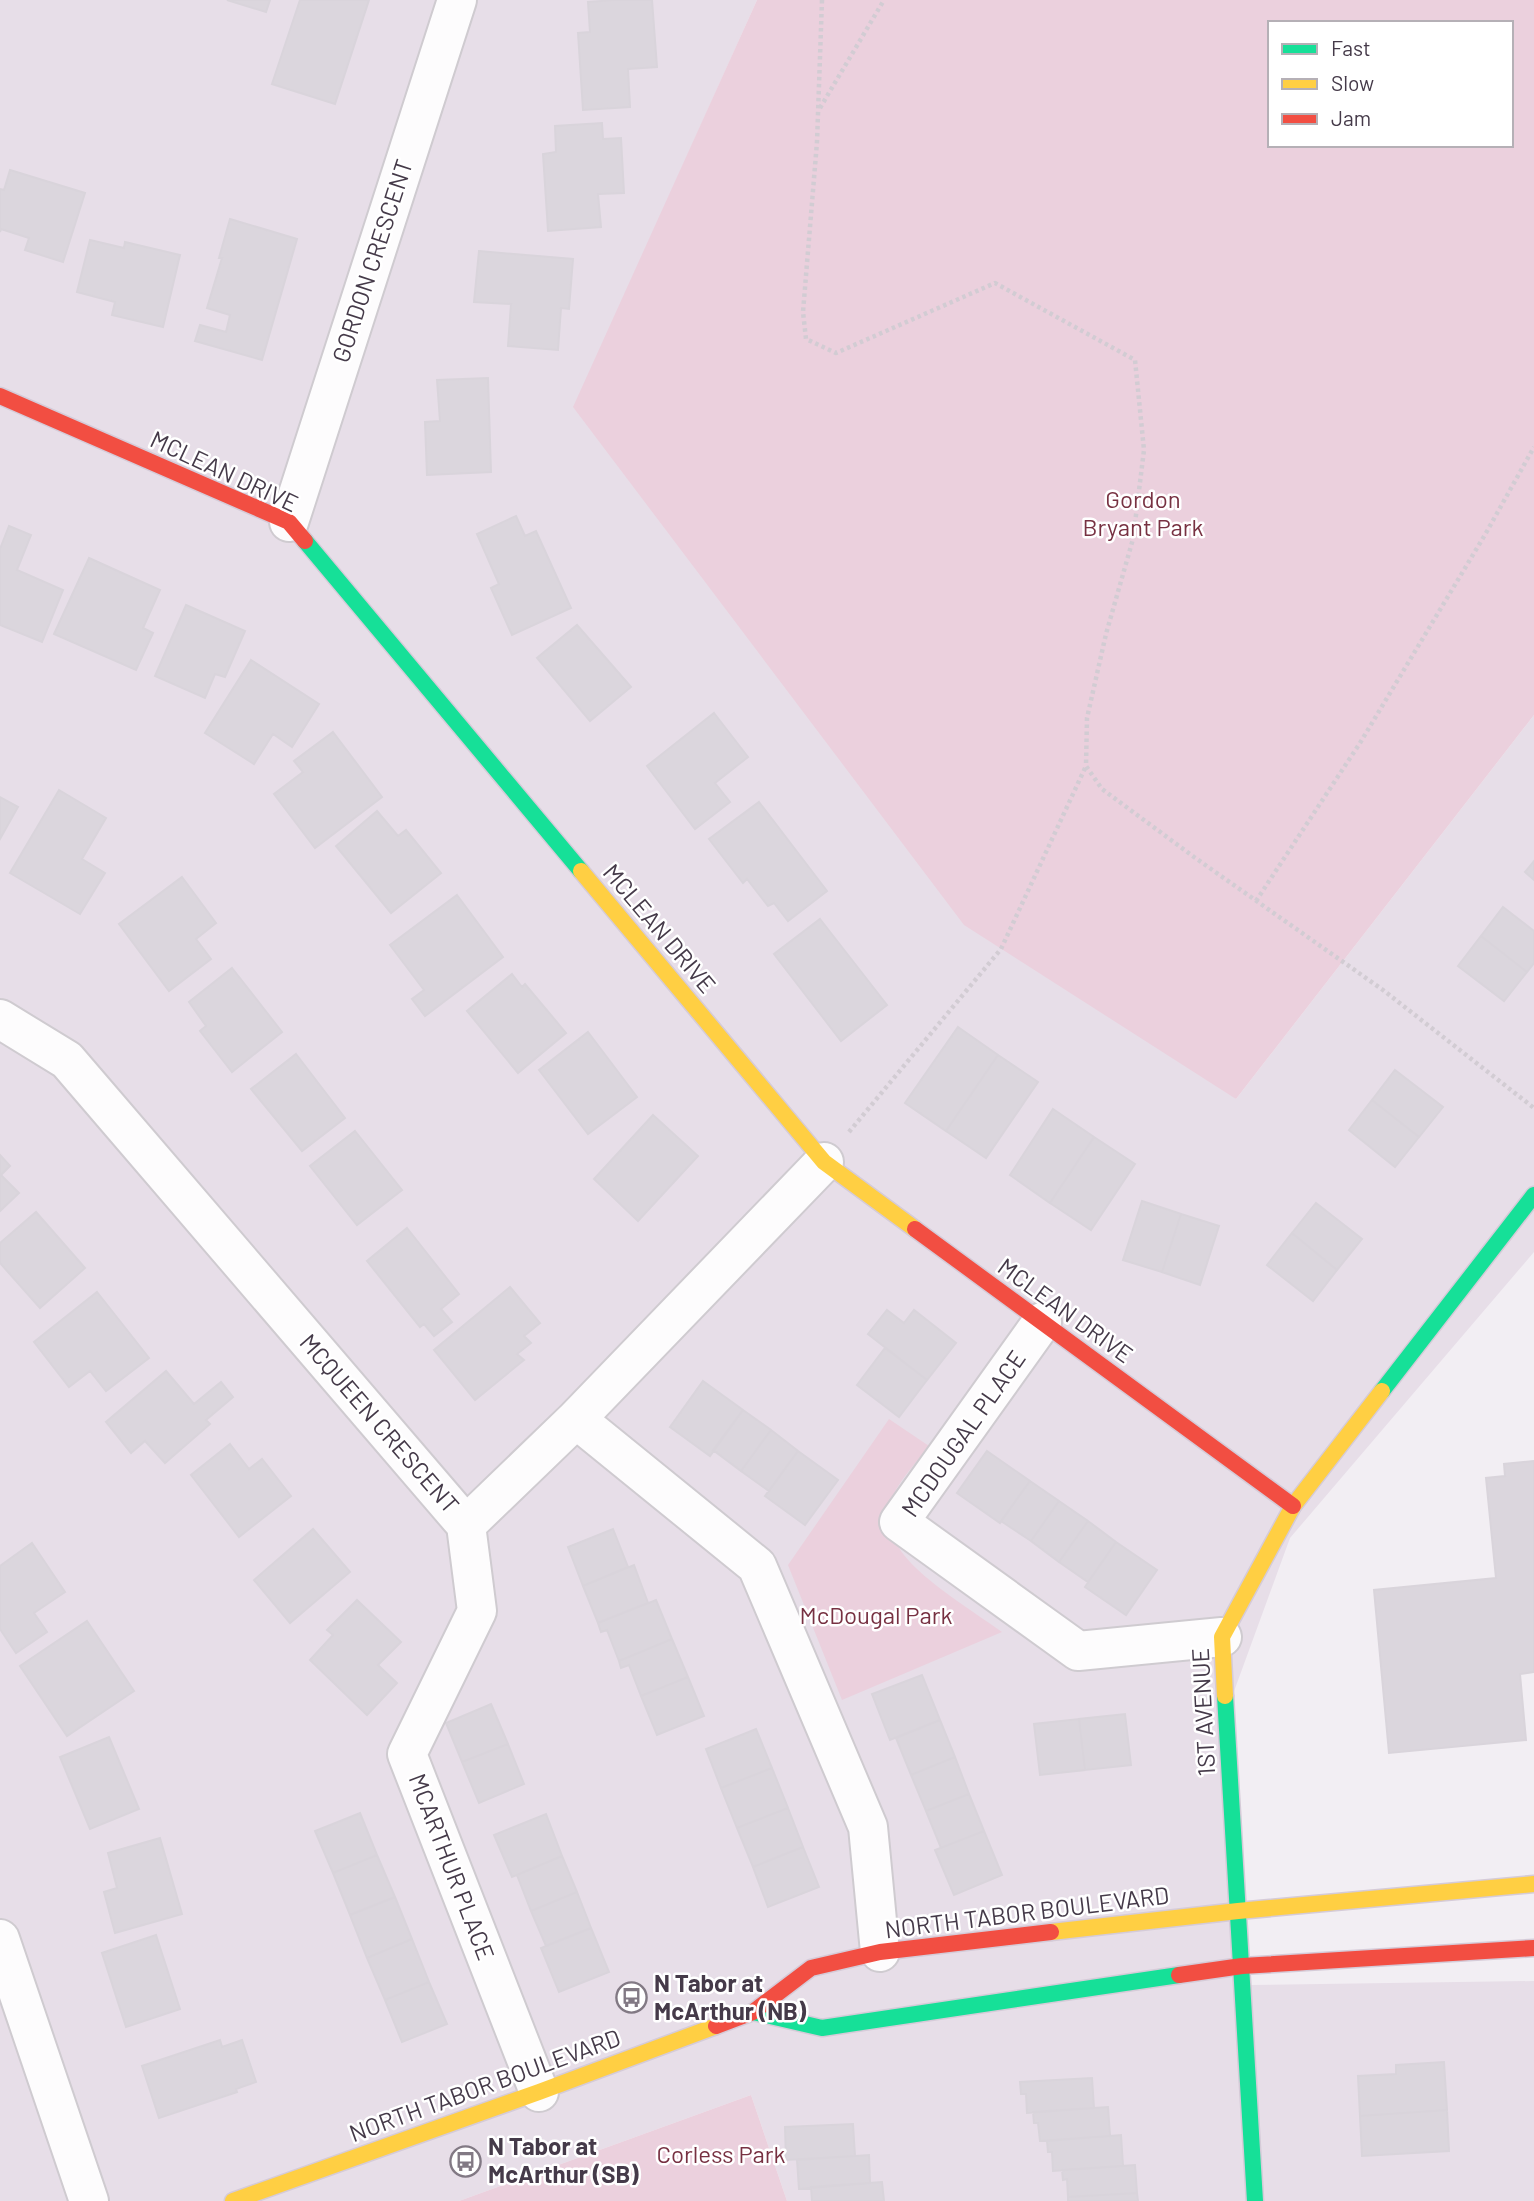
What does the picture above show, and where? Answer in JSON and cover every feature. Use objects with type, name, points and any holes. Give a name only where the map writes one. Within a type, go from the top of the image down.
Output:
[{"type":"street","name":"GORDON CRESCENT","points":[[289,522],[457,0]]},
{"type":"street","name":"MCLEAN DRIVE","points":[[0,396],[289,522],[824,1162],[1293,1506]]},
{"type":"street","name":"MCQUEEN CRESCENT","points":[[0,1019],[67,1060],[466,1525],[576,1419],[824,1162]]},
{"type":"street","name":"1ST AVENUE","points":[[1255,2201],[1222,1637],[1293,1506],[1534,1195]]},
{"type":"street","name":"MCDOUGAL PLACE","points":[[1042,1322],[900,1522],[1078,1651],[1222,1637]]},
{"type":"street","points":[[576,1419],[757,1566],[868,1827],[880,1952]]},
{"type":"street","name":"MCARTHUR PLACE","points":[[466,1525],[477,1611],[407,1754],[539,2092]]},
{"type":"street","name":"NORTH TABOR BOULEVARD","points":[[233,2201],[753,2012],[811,1968],[880,1952],[1238,1911],[1534,1884]]},
{"type":"street","points":[[0,1939],[89,2201]]},
{"type":"street","points":[[753,2012],[822,2028],[1241,1966],[1534,1948]]},
{"type":"path","points":[[822,0],[819,108],[803,312],[806,339],[836,353],[995,283],[1135,360],[1144,450],[1133,539],[1106,634],[1087,718],[1086,766],[1001,948],[824,1162]]},
{"type":"path","points":[[819,108],[884,0]]},
{"type":"path","points":[[1256,901],[1360,743],[1486,533],[1534,447]]},
{"type":"path","points":[[1086,766],[1102,789],[1383,990],[1534,1108]]},
{"type":"shaded area","points":[[0,0],[757,0],[574,408],[1236,1099],[1534,715],[1534,1252],[1290,1538],[1233,1694],[1250,1985],[1534,1981],[1534,2201],[787,2201],[751,2095],[459,2201],[0,2201]]},
{"type":"green space","name":"Gordon Bryant Park","points":[[757,0],[1534,0],[1534,715],[1236,1099],[964,925],[573,407]]},
{"type":"green space","name":"McDougal Park","points":[[889,1419],[929,1446],[894,1494],[891,1509],[896,1542],[913,1565],[937,1586],[1002,1632],[842,1700],[788,1565]]},
{"type":"green space","name":"Corless Park","points":[[751,2095],[787,2201],[459,2201]]},
{"type":"building","points":[[227,0],[270,0],[266,12]]},
{"type":"building","points":[[300,0],[369,0],[335,104],[272,84]]},
{"type":"building","points":[[652,0],[657,67],[628,69],[630,107],[583,110],[578,33],[590,32],[588,2]]},
{"type":"building","points":[[602,123],[603,139],[621,138],[624,193],[598,194],[601,227],[548,231],[543,154],[556,152],[555,126]]},
{"type":"building","points":[[10,170],[85,193],[63,262],[25,250],[29,238],[1,229],[0,232],[0,189],[4,190]]},
{"type":"building","points":[[230,219],[297,239],[262,360],[195,341],[200,325],[226,332],[230,315],[207,308]]},
{"type":"building","points":[[90,240],[124,248],[125,242],[180,255],[163,327],[112,315],[115,302],[77,292]]},
{"type":"building","points":[[479,251],[573,259],[569,309],[561,308],[558,350],[508,346],[511,304],[474,302]]},
{"type":"building","points":[[488,378],[491,472],[427,475],[425,422],[440,421],[437,380]]},
{"type":"building","points":[[516,516],[525,536],[536,531],[571,608],[512,635],[491,588],[499,584],[477,534]]},
{"type":"building","points":[[9,526],[31,535],[17,570],[63,590],[42,642],[0,625],[0,549]]},
{"type":"building","points":[[89,558],[160,590],[143,628],[153,633],[136,670],[54,634]]},
{"type":"building","points":[[186,605],[245,631],[225,677],[215,674],[205,698],[155,676]]},
{"type":"building","points":[[577,625],[631,687],[590,721],[537,658]]},
{"type":"building","points":[[251,660],[319,704],[292,747],[273,734],[254,764],[205,733]]},
{"type":"building","points":[[714,713],[748,757],[715,783],[730,802],[695,829],[647,766]]},
{"type":"building","points":[[333,732],[382,797],[315,848],[274,794],[303,772],[294,761]]},
{"type":"building","points":[[59,790],[106,818],[82,859],[105,873],[80,914],[10,873]]},
{"type":"building","points":[[0,797],[18,807],[0,839]]},
{"type":"building","points":[[759,802],[827,891],[788,921],[774,903],[768,906],[747,879],[743,883],[709,839]]},
{"type":"building","points":[[377,811],[398,836],[406,830],[441,873],[391,913],[336,846]]},
{"type":"building","points":[[1534,861],[1534,880],[1525,872]]},
{"type":"building","points":[[182,877],[216,923],[196,939],[211,959],[169,991],[119,924]]},
{"type":"building","points":[[457,895],[503,957],[425,1016],[412,999],[424,990],[390,945]]},
{"type":"building","points":[[1503,907],[1534,931],[1534,963],[1527,972],[1481,936]]},
{"type":"building","points":[[820,919],[887,1005],[841,1041],[774,954]]},
{"type":"building","points":[[1481,936],[1527,972],[1504,1001],[1458,966]]},
{"type":"building","points":[[232,968],[282,1032],[232,1072],[200,1031],[206,1026],[189,1002]]},
{"type":"building","points":[[512,974],[522,987],[525,984],[566,1033],[518,1073],[467,1011]]},
{"type":"building","points":[[958,1027],[998,1055],[946,1131],[905,1103]]},
{"type":"building","points":[[588,1032],[637,1097],[588,1134],[539,1070]]},
{"type":"building","points":[[296,1054],[345,1118],[302,1151],[251,1089]]},
{"type":"building","points":[[998,1055],[1038,1082],[986,1158],[946,1131]]},
{"type":"building","points":[[1395,1070],[1443,1107],[1419,1137],[1372,1100]]},
{"type":"building","points":[[1372,1100],[1419,1137],[1395,1167],[1349,1130]]},
{"type":"building","points":[[1053,1109],[1094,1137],[1050,1203],[1010,1175]]},
{"type":"building","points":[[653,1115],[698,1156],[638,1221],[594,1179]]},
{"type":"building","points":[[355,1131],[402,1190],[357,1225],[310,1166]]},
{"type":"building","points":[[1094,1137],[1135,1164],[1091,1230],[1050,1203]]},
{"type":"building","points":[[0,1155],[10,1166],[1,1175],[19,1193],[0,1211]]},
{"type":"building","points":[[1142,1201],[1181,1214],[1162,1272],[1123,1260]]},
{"type":"building","points":[[1316,1203],[1362,1239],[1337,1270],[1292,1233]]},
{"type":"building","points":[[36,1212],[85,1268],[40,1308],[0,1263],[0,1243]]},
{"type":"building","points":[[1181,1214],[1219,1226],[1200,1285],[1162,1272]]},
{"type":"building","points":[[407,1228],[459,1294],[441,1309],[452,1322],[434,1336],[424,1324],[420,1327],[367,1261]]},
{"type":"building","points":[[1292,1233],[1337,1270],[1313,1301],[1267,1265]]},
{"type":"building","points":[[510,1287],[540,1323],[524,1336],[531,1343],[517,1354],[524,1360],[475,1400],[434,1350]]},
{"type":"building","points":[[97,1292],[149,1358],[106,1391],[90,1371],[69,1387],[34,1342]]},
{"type":"building","points":[[887,1310],[904,1323],[914,1310],[956,1343],[927,1380],[868,1334]]},
{"type":"building","points":[[885,1348],[927,1380],[899,1417],[857,1385]]},
{"type":"building","points":[[166,1371],[194,1404],[221,1382],[233,1397],[206,1420],[210,1424],[165,1463],[145,1441],[131,1453],[106,1422]]},
{"type":"building","points":[[703,1381],[743,1410],[710,1456],[670,1427]]},
{"type":"building","points":[[743,1410],[771,1430],[741,1471],[713,1450]]},
{"type":"building","points":[[771,1430],[798,1451],[769,1491],[741,1471]]},
{"type":"building","points":[[230,1444],[249,1469],[262,1459],[291,1496],[239,1537],[191,1475]]},
{"type":"building","points":[[798,1451],[838,1480],[805,1525],[765,1496]]},
{"type":"building","points":[[987,1451],[1030,1481],[1000,1523],[957,1493]]},
{"type":"building","points":[[1534,1461],[1534,1672],[1520,1674],[1526,1740],[1389,1753],[1374,1590],[1496,1578],[1486,1478],[1505,1476],[1504,1464]]},
{"type":"building","points":[[1030,1481],[1059,1501],[1031,1541],[1001,1521]]},
{"type":"building","points":[[1059,1501],[1088,1521],[1059,1562],[1031,1541]]},
{"type":"building","points":[[1088,1521],[1116,1542],[1088,1582],[1059,1562]]},
{"type":"building","points":[[313,1529],[350,1572],[290,1623],[254,1580]]},
{"type":"building","points":[[613,1529],[628,1567],[583,1586],[568,1547]]},
{"type":"building","points":[[1116,1542],[1157,1570],[1126,1615],[1085,1587]]},
{"type":"building","points":[[32,1543],[65,1592],[34,1613],[47,1632],[16,1653],[0,1629],[0,1566]]},
{"type":"building","points":[[634,1565],[648,1603],[598,1623],[583,1586]]},
{"type":"building","points":[[357,1600],[401,1642],[378,1665],[397,1683],[367,1715],[310,1660],[333,1635],[327,1630]]},
{"type":"building","points":[[656,1600],[672,1639],[619,1661],[607,1630],[601,1632],[598,1623]]},
{"type":"building","points":[[87,1621],[134,1691],[67,1736],[20,1666]]},
{"type":"building","points":[[672,1639],[688,1677],[641,1696],[629,1665],[621,1668],[619,1661]]},
{"type":"building","points":[[922,1675],[940,1720],[890,1740],[872,1694]]},
{"type":"building","points":[[688,1677],[704,1716],[657,1735],[641,1696]]},
{"type":"building","points":[[491,1704],[508,1744],[462,1762],[446,1723]]},
{"type":"building","points":[[1125,1714],[1131,1765],[1085,1770],[1079,1719]]},
{"type":"building","points":[[1079,1719],[1085,1770],[1040,1775],[1034,1724]]},
{"type":"building","points":[[940,1720],[955,1757],[911,1775],[896,1738]]},
{"type":"building","points":[[756,1729],[772,1768],[721,1788],[706,1749]]},
{"type":"building","points":[[109,1737],[139,1809],[90,1829],[60,1757]]},
{"type":"building","points":[[508,1744],[524,1784],[479,1803],[462,1762]]},
{"type":"building","points":[[955,1757],[969,1794],[926,1811],[911,1775]]},
{"type":"building","points":[[772,1768],[788,1808],[737,1828],[721,1788]]},
{"type":"building","points":[[969,1794],[984,1831],[941,1848],[926,1811]]},
{"type":"building","points":[[788,1808],[803,1847],[753,1867],[737,1828]]},
{"type":"building","points":[[360,1813],[377,1855],[333,1873],[315,1831]]},
{"type":"building","points":[[546,1814],[562,1856],[512,1877],[494,1835]]},
{"type":"building","points":[[984,1831],[1002,1875],[954,1895],[935,1850]]},
{"type":"building","points":[[160,1838],[182,1914],[115,1933],[104,1892],[117,1888],[108,1853]]},
{"type":"building","points":[[803,1847],[819,1887],[768,1907],[753,1867]]},
{"type":"building","points":[[377,1855],[395,1897],[350,1915],[333,1873]]},
{"type":"building","points":[[562,1856],[577,1892],[531,1911],[517,1875]]},
{"type":"building","points":[[577,1892],[591,1928],[546,1946],[531,1911]]},
{"type":"building","points":[[395,1897],[412,1939],[367,1958],[350,1915]]},
{"type":"building","points":[[591,1928],[609,1972],[559,1992],[541,1948]]},
{"type":"building","points":[[156,1935],[180,2009],[126,2027],[102,1953]]},
{"type":"building","points":[[412,1939],[429,1982],[385,2000],[367,1958]]},
{"type":"building","points":[[429,1982],[447,2024],[402,2042],[385,2000]]},
{"type":"building","points":[[220,2040],[222,2047],[242,2040],[256,2082],[236,2089],[237,2092],[159,2118],[142,2066]]},
{"type":"building","points":[[1444,2062],[1447,2110],[1360,2116],[1358,2076],[1396,2074],[1396,2065]]},
{"type":"building","points":[[1092,2078],[1094,2108],[1027,2113],[1026,2094],[1021,2094],[1020,2082]]},
{"type":"building","points":[[1108,2107],[1110,2136],[1040,2141],[1038,2123],[1034,2123],[1033,2112]]},
{"type":"building","points":[[1447,2110],[1449,2151],[1362,2156],[1360,2116]]},
{"type":"building","points":[[853,2124],[855,2156],[786,2160],[785,2127]]},
{"type":"building","points":[[1121,2135],[1123,2166],[1053,2171],[1052,2152],[1048,2152],[1047,2141]]},
{"type":"building","points":[[869,2155],[870,2183],[799,2189],[797,2160]]},
{"type":"building","points":[[1135,2165],[1137,2193],[1068,2197],[1067,2179],[1063,2180],[1062,2170]]},
{"type":"building","points":[[882,2182],[884,2201],[812,2201],[811,2187]]},
{"type":"building","points":[[1137,2193],[1138,2201],[1068,2201],[1068,2197]]},
{"type":"traffic: fast","points":[[305,541],[581,871]]},
{"type":"traffic: fast","points":[[1382,1391],[1534,1195]]},
{"type":"traffic: fast","points":[[1225,1696],[1255,2201]]},
{"type":"traffic: fast","points":[[753,2012],[822,2028],[1179,1975]]},
{"type":"traffic: slow","points":[[581,871],[824,1162],[915,1229]]},
{"type":"traffic: slow","points":[[1225,1696],[1222,1637],[1293,1506],[1382,1391]]},
{"type":"traffic: slow","points":[[1051,1932],[1238,1911],[1534,1884]]},
{"type":"traffic: slow","points":[[233,2201],[716,2026]]},
{"type":"traffic: jam","points":[[0,396],[289,522],[305,541]]},
{"type":"traffic: jam","points":[[915,1229],[1293,1506]]},
{"type":"traffic: jam","points":[[716,2026],[753,2012],[811,1968],[880,1952],[1051,1932]]},
{"type":"traffic: jam","points":[[1179,1975],[1242,1966],[1534,1948]]},
{"type":"place","name":"N Tabor at McArthur (NB)","points":[[631,1998]]},
{"type":"place","name":"N Tabor at McArthur (SB)","points":[[465,2161]]}]
